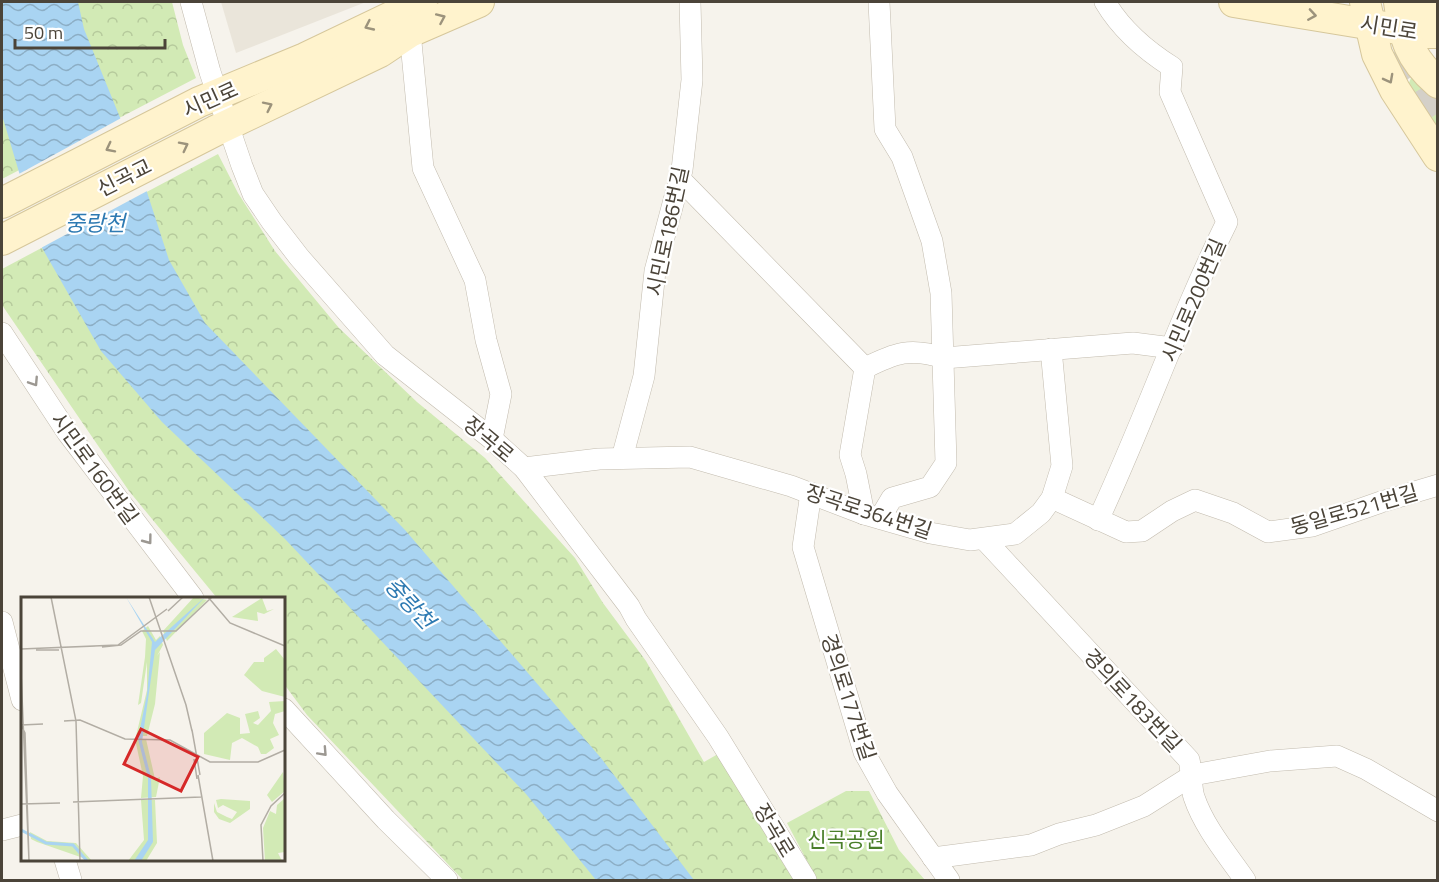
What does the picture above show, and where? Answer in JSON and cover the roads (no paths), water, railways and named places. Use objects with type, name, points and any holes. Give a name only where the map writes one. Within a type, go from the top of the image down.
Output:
[{"type":"street","name":"장곡로","points":[[191,2],[208,98],[253,194],[272,222],[299,257],[385,355],[492,439],[524,468],[629,606],[718,736],[806,880]]},
{"type":"street","name":"시민로","points":[[2,203],[208,98],[305,58],[422,2]]},
{"type":"street","name":"시민로","points":[[221,128],[380,52],[410,32],[479,2]]},
{"type":"street","name":"시민로186번길","points":[[621,458],[644,376],[655,272],[680,179],[692,80],[690,2]]},
{"type":"street","points":[[865,368],[850,455],[872,516],[892,498],[930,487],[946,463],[940,293],[932,242],[902,157],[885,129],[879,2]]},
{"type":"street","name":"시민로200번길","points":[[1098,520],[1121,471],[1207,261],[1227,222],[1170,92],[1172,67],[1153,55],[1128,33],[1105,2]]},
{"type":"street","name":"시민로","points":[[1234,2],[1368,13],[1404,11],[1437,4]]},
{"type":"street","name":"시민로","points":[[1404,11],[1437,33]]},
{"type":"street","points":[[1404,11],[1413,56],[1437,83]]},
{"type":"street","points":[[1368,13],[1377,54],[1387,75],[1437,156]]},
{"type":"street","points":[[410,32],[423,168],[475,280],[486,340],[501,394],[492,439]]},
{"type":"street","name":"신곡교","points":[[2,240],[221,128]]},
{"type":"street","points":[[680,179],[865,368]]},
{"type":"street","name":"시민로160번길","points":[[2,333],[67,432],[192,597]]},
{"type":"street","points":[[865,368],[883,359],[907,352],[923,351],[944,358],[1133,343],[1172,348]]},
{"type":"street","name":"장곡로364번길","points":[[524,468],[621,458],[690,457],[811,493],[872,516],[930,533],[970,540],[1015,534],[1041,513],[1052,498],[1062,466],[1051,349]]},
{"type":"street","name":"동일로521번길","points":[[1098,520],[1126,532],[1142,531],[1172,511],[1195,500],[1233,513],[1268,532],[1312,526],[1437,485]]},
{"type":"street","name":"경의로177번길","points":[[811,493],[803,547],[864,752],[887,793],[949,880]]},
{"type":"street","points":[[1052,498],[1098,520]]},
{"type":"street","name":"경의로183번길","points":[[984,539],[1183,752],[1189,760],[1193,775],[1193,795],[1212,832],[1245,880]]},
{"type":"street","points":[[2,622],[17,694]]},
{"type":"street","points":[[285,710],[386,820],[447,880]]},
{"type":"street","points":[[933,858],[1031,845],[1059,834],[1096,825],[1144,806],[1193,775],[1270,762],[1337,756],[1366,769],[1437,811]]},
{"type":"street","points":[[2,830],[21,825]]},
{"type":"street","points":[[65,861],[71,880]]},
{"type":"water","name":"중랑천","points":[[2,2],[78,2],[84,29],[134,152],[169,260],[205,323],[405,530],[601,758],[694,880],[596,880],[526,794],[285,539],[162,422],[101,351],[41,246],[2,115]]},
{"type":"tunnel","points":[[1398,50],[1438,117]]},
{"type":"park label","name":"신곡공원","points":[[846,839]]}]
